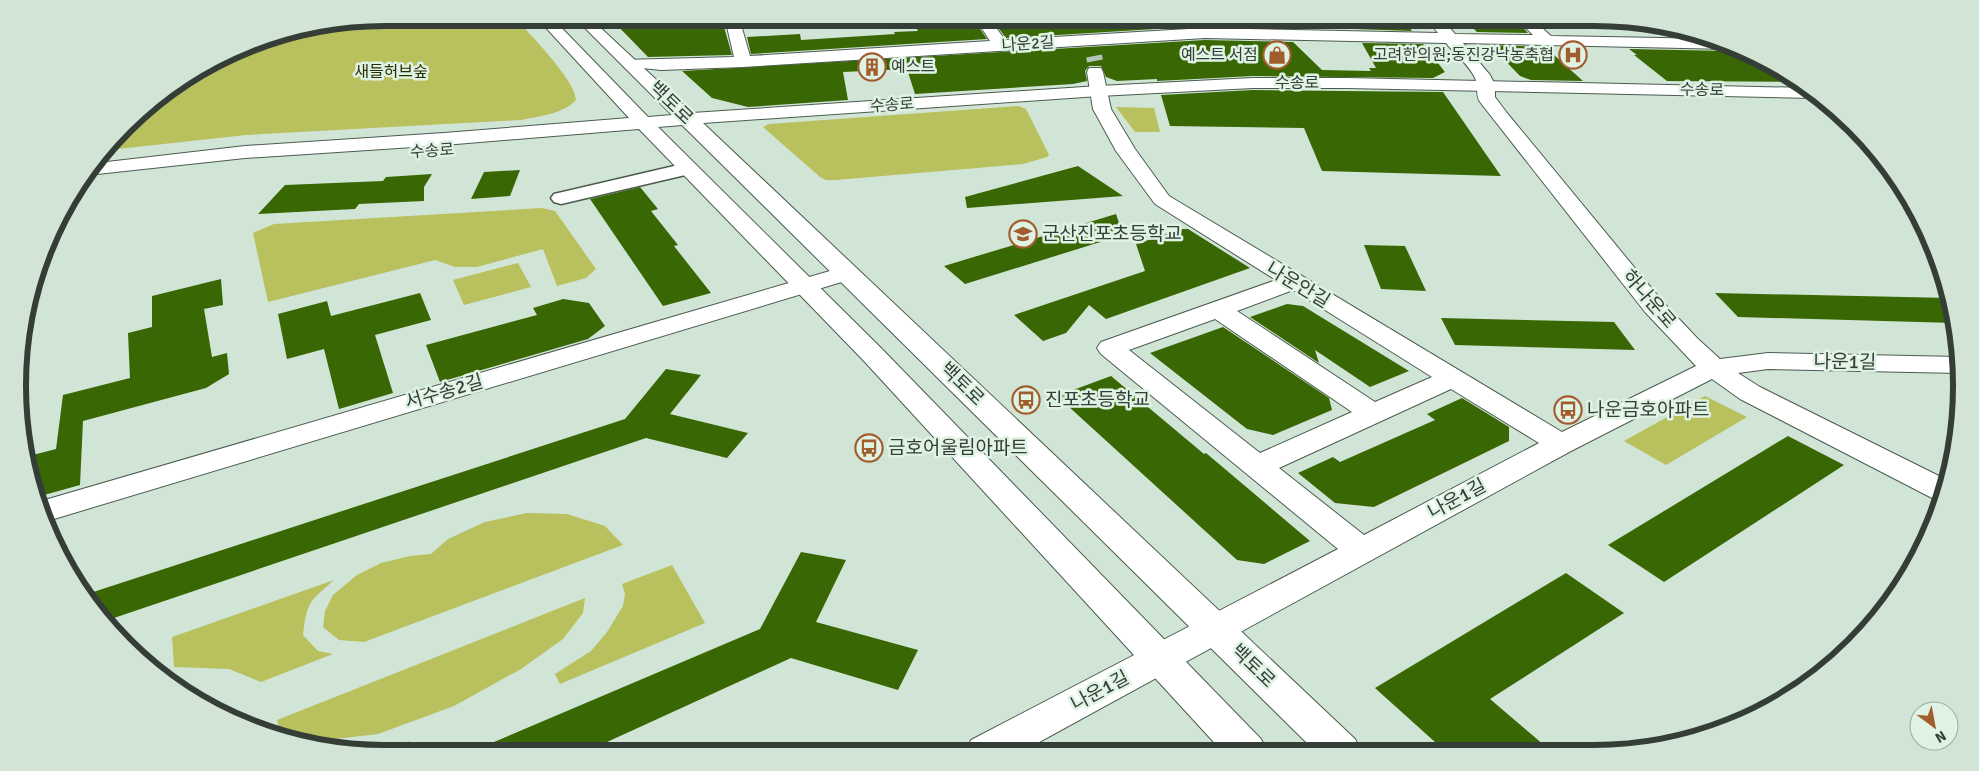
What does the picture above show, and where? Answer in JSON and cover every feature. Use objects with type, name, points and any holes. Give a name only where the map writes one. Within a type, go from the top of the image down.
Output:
[{"type":"street","name":"백토로","points":[[552,26],[686,169],[873,355],[1241,745]]},
{"type":"street","name":"백토로","points":[[590,26],[1335,745]]},
{"type":"street","points":[[734,26],[743,62]]},
{"type":"street","points":[[987,26],[1001,46]]},
{"type":"street","name":"나운안길","points":[[1088,26],[1102,109],[1126,151],[1157,196],[1293,282],[1561,444]]},
{"type":"street","points":[[1202,26],[1205,33]]},
{"type":"street","points":[[1311,26],[1317,36]]},
{"type":"street","name":"하나운로","points":[[1440,26],[1482,75],[1486,86],[1486,98],[1634,282],[1698,356],[1750,393],[1938,488]]},
{"type":"street","points":[[1532,26],[1548,41]]},
{"type":"street","name":"나운2길","points":[[629,63],[668,65],[743,62],[1205,33],[1704,44]]},
{"type":"street","name":"수송로","points":[[98,169],[245,152],[648,127],[781,113],[1096,70],[1253,83],[1800,92]]},
{"type":"street","points":[[518,134],[559,128],[603,116],[614,106],[615,92]]},
{"type":"street","name":"수송로","points":[[90,182],[197,169],[561,143],[648,127]]},
{"type":"street","points":[[561,198],[686,169]]},
{"type":"street","name":"서수송2길","points":[[49,510],[847,273]]},
{"type":"street","points":[[1293,282],[1110,348],[1361,550]]},
{"type":"street","points":[[1218,309],[1373,414]]},
{"type":"street","name":"나운1길","points":[[998,745],[1561,444],[1713,368],[1768,361],[1952,365]]},
{"type":"street","points":[[1257,466],[1452,378]]},
{"type":"green space","name":"새들허브숲","points":[[386,26],[522,26],[560,70],[574,92],[576,100],[571,105],[558,111],[521,120],[246,135],[115,149],[131,131],[167,100],[206,74],[270,45],[293,38],[339,29]]},
{"type":"green space","points":[[1018,106],[1026,109],[1049,155],[1047,157],[1023,164],[836,180],[826,180],[820,177],[763,127],[769,124]]},
{"type":"green space","points":[[1116,107],[1154,108],[1160,132],[1135,132]]},
{"type":"green space","points":[[542,208],[555,211],[596,269],[586,278],[557,286],[543,249],[477,267],[455,267],[435,260],[268,302],[253,233],[274,224]]},
{"type":"green space","points":[[518,263],[531,287],[464,305],[453,280]]},
{"type":"green space","points":[[1705,396],[1747,417],[1666,465],[1624,441]]},
{"type":"green space","points":[[527,513],[567,514],[605,526],[623,545],[364,642],[339,640],[323,627],[325,611],[333,595],[357,575],[381,563],[410,556],[431,554],[448,539],[485,522]]},
{"type":"green space","points":[[672,565],[705,623],[560,684],[555,674],[591,651],[607,632],[623,606],[625,594],[622,584]]},
{"type":"green space","points":[[334,580],[311,603],[306,616],[303,635],[318,651],[333,654],[261,682],[229,669],[174,667],[172,637]]},
{"type":"green space","points":[[585,598],[583,613],[563,639],[521,669],[454,706],[378,734],[335,739],[314,738],[279,729],[277,720]]},
{"type":"green space","points":[[410,741],[411,745],[397,745]]},
{"type":"building","points":[[618,26],[724,27],[732,55],[648,57]]},
{"type":"building","points":[[916,26],[978,26],[987,39],[751,54],[747,37],[800,34],[801,40],[918,31]]},
{"type":"building","points":[[997,26],[1205,26],[1006,38]]},
{"type":"building","points":[[1205,26],[1310,26],[1303,28]]},
{"type":"building","points":[[1353,26],[1409,26],[1412,31],[1355,29]]},
{"type":"building","points":[[1471,26],[1522,26],[1528,33],[1477,32]]},
{"type":"building","points":[[1205,40],[1293,42],[1322,70],[1371,71],[1369,68],[1376,68],[1362,43],[1423,44],[1445,72],[1433,78],[1253,76],[1117,81],[1106,77],[1101,66],[1089,66],[1085,71],[1087,81],[1073,84],[915,94],[907,69],[843,72],[848,100],[748,107],[712,98],[682,71]]},
{"type":"building","points":[[1490,45],[1545,47],[1583,81],[1531,80],[1520,76]]},
{"type":"building","points":[[1629,49],[1723,51],[1752,63],[1785,82],[1667,81],[1634,55],[1637,55]]},
{"type":"building","points":[[1253,90],[1443,92],[1501,176],[1322,171],[1304,128],[1170,126],[1161,95]]},
{"type":"building","points":[[1078,166],[1123,196],[967,208],[965,197]]},
{"type":"building","points":[[520,170],[510,196],[471,199],[484,172]]},
{"type":"building","points":[[432,174],[424,187],[424,201],[359,204],[355,209],[258,214],[285,185],[383,181],[386,177]]},
{"type":"building","points":[[640,187],[658,209],[651,211],[678,245],[674,246],[711,293],[663,306],[590,199]]},
{"type":"building","points":[[1116,214],[1123,235],[965,284],[944,266]]},
{"type":"building","points":[[1188,229],[1250,268],[1106,319],[1089,305],[1066,333],[1043,341],[1014,315],[1145,271],[1136,244]]},
{"type":"building","points":[[1364,245],[1405,246],[1426,291],[1381,289]]},
{"type":"building","points":[[221,279],[223,305],[204,309],[212,357],[227,353],[229,374],[206,388],[83,421],[80,485],[43,495],[33,455],[56,449],[63,395],[130,378],[128,333],[152,327],[152,296]]},
{"type":"building","points":[[420,293],[431,320],[375,335],[393,393],[339,409],[324,349],[287,359],[278,314],[327,301],[331,316]]},
{"type":"building","points":[[1715,293],[1942,298],[1947,323],[1738,317]]},
{"type":"building","points":[[563,299],[589,303],[605,326],[588,339],[440,382],[426,345],[537,315],[533,308]]},
{"type":"building","points":[[1287,304],[1303,306],[1409,371],[1370,387],[1315,350],[1319,363],[1250,317]]},
{"type":"building","points":[[1441,318],[1614,322],[1635,350],[1455,345]]},
{"type":"building","points":[[1223,327],[1329,398],[1332,410],[1273,435],[1247,429],[1150,353]]},
{"type":"building","points":[[666,369],[701,375],[670,414],[748,433],[727,458],[646,438],[112,619],[92,592],[625,419]]},
{"type":"building","points":[[1111,376],[1310,541],[1264,564],[1237,560],[1057,396]]},
{"type":"building","points":[[1462,398],[1509,427],[1509,441],[1374,507],[1335,503],[1298,473],[1333,457],[1340,462],[1435,420],[1427,414]]},
{"type":"building","points":[[1788,436],[1844,465],[1664,582],[1608,545]]},
{"type":"building","points":[[801,552],[846,560],[816,622],[918,650],[898,690],[791,658],[601,745],[487,745],[760,629]]},
{"type":"building","points":[[1566,573],[1624,613],[1490,699],[1544,745],[1438,745],[1375,688]]},
{"type":"tunnel","points":[[1094,56],[1095,61]]},
{"type":"place","name":"예스트 서점","points":[[1277,55]]},
{"type":"place","name":"고려한의원;동진강낙농축협","points":[[1573,55]]},
{"type":"place","name":"예스트","points":[[872,67]]},
{"type":"place","name":"군산진포초등학교","points":[[1023,234]]},
{"type":"place","name":"진포초등학교","points":[[1026,400]]},
{"type":"place","name":"나운금호아파트","points":[[1568,410]]},
{"type":"place","name":"금호어울림아파트","points":[[869,448]]}]
